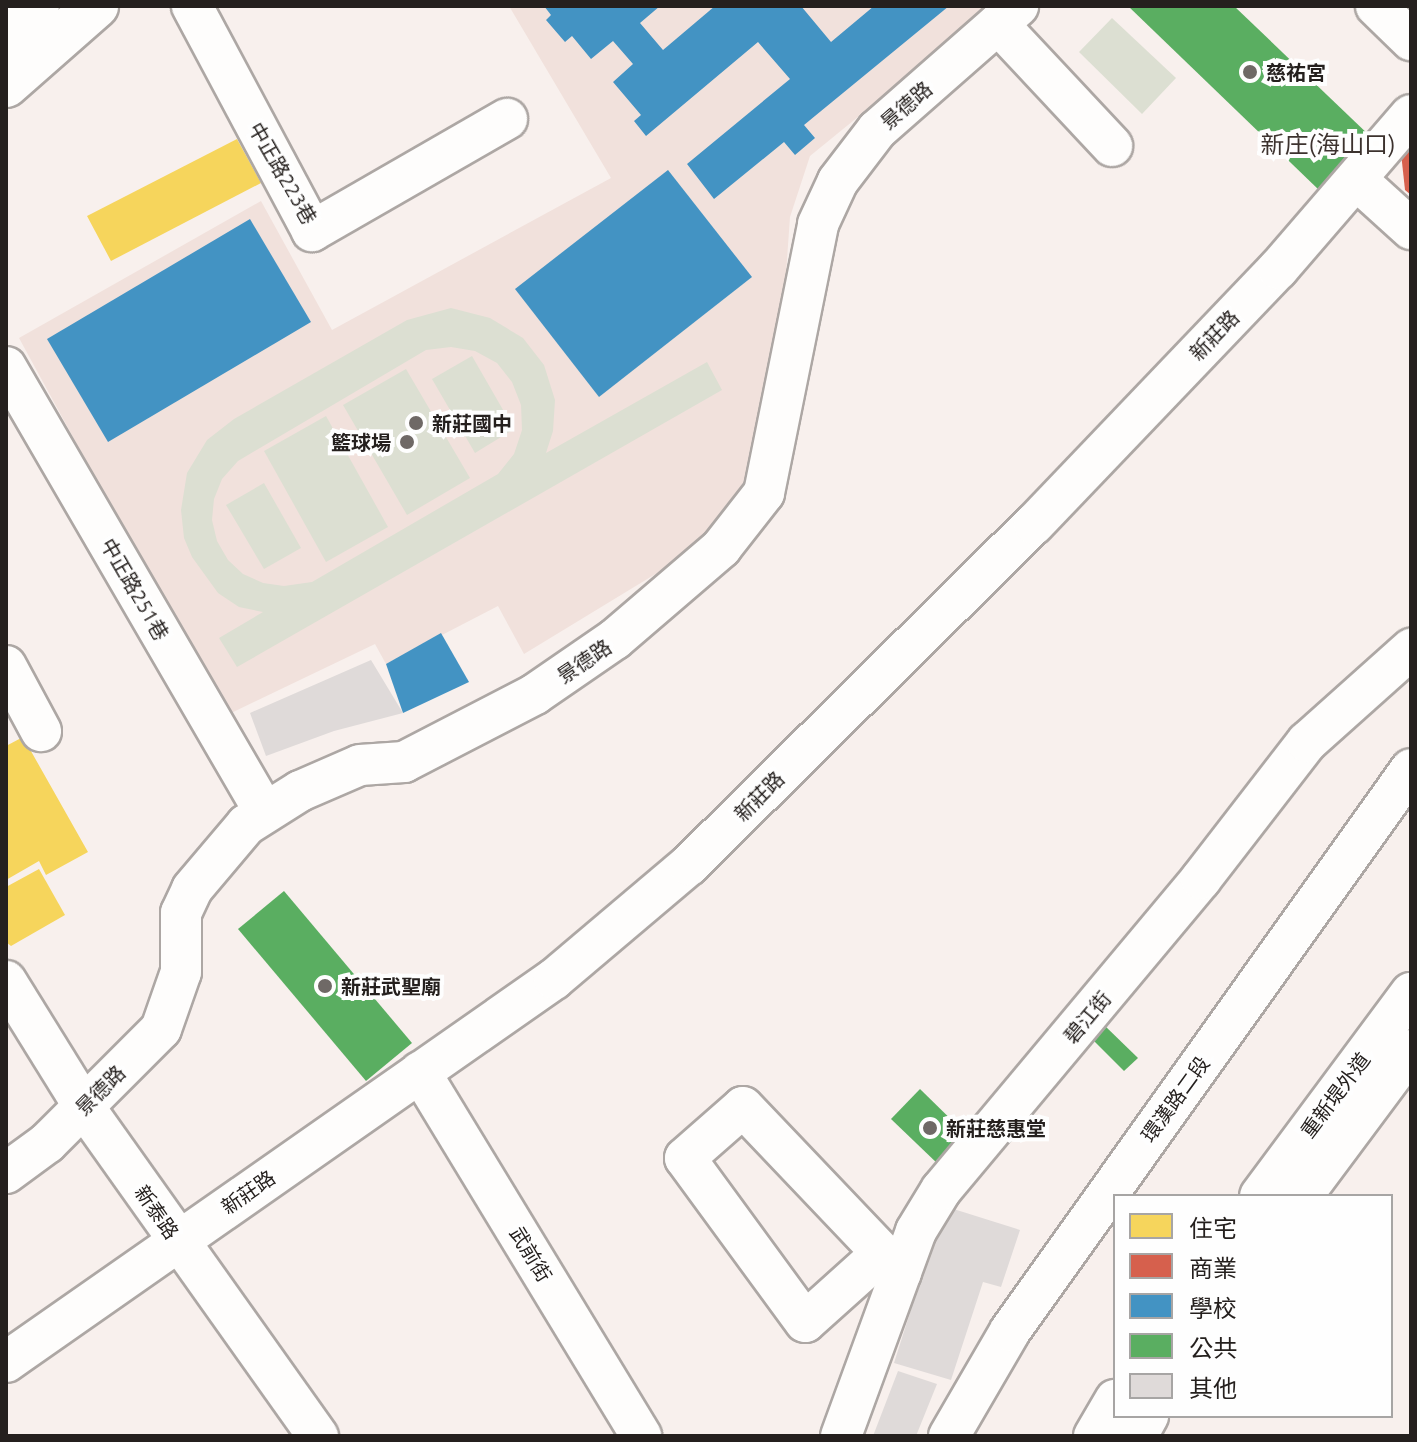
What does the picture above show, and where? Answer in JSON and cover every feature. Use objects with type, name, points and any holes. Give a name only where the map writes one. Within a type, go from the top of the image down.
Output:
[{"type":"main road","points":[[6,33],[37,6]]},
{"type":"main road","points":[[6,85],[96,6]]},
{"type":"street","name":"中正路223巷","points":[[192,6],[312,231],[507,119]]},
{"type":"street","points":[[1376,6],[1411,40]]},
{"type":"street","points":[[1008,15],[1112,146]]},
{"type":"street","name":"景德路","points":[[6,1173],[47,1143],[161,1029],[181,972],[181,913],[192,889],[246,825],[264,811],[360,765],[404,762],[535,694],[615,639],[721,548],[764,493],[818,224],[838,181],[877,130],[1008,15]]},
{"type":"street","name":"新莊路","points":[[6,1362],[554,979],[689,865],[1034,524],[1278,269],[1411,115]]},
{"type":"street","points":[[1346,193],[1411,229]]},
{"type":"street","name":"中正路251巷","points":[[6,367],[264,811]]},
{"type":"street","name":"碧江街","points":[[841,1436],[892,1263],[941,1190],[1201,879],[1307,742],[1411,649]]},
{"type":"street","points":[[6,666],[22,730]]},
{"type":"street","name":"環漢路二段","points":[[949,1436],[1018,1319],[1411,769]]},
{"type":"street","name":"新泰路","points":[[6,981],[84,1107],[187,1235],[318,1436]]},
{"type":"street","name":"重新堤外道","points":[[1261,1194],[1411,993]]},
{"type":"street","name":"重新堤外道","points":[[1303,1194],[1411,1050]]},
{"type":"street","name":"武前街","points":[[420,1072],[641,1436]]},
{"type":"street","points":[[743,1107],[892,1263],[805,1322],[685,1158],[743,1107]]},
{"type":"street","points":[[1094,1436],[1113,1403]]},
{"type":"street","points":[[1137,1436],[1147,1418]]},
{"type":"shaded area","name":"新莊國中","points":[[509,6],[994,6],[810,156],[790,217],[780,359],[755,487],[713,539],[524,654],[498,606],[386,664],[375,644],[225,716],[19,338],[261,201],[332,330],[611,178]]},
{"type":"shaded area","points":[[1112,18],[1176,78],[1142,114],[1079,52]]},
{"type":"shaded area","points":[[451,308],[490,318],[523,338],[544,365],[555,400],[553,431],[546,453],[707,362],[722,390],[237,667],[219,638],[263,612],[239,607],[218,593],[192,557],[184,538],[181,510],[187,473],[207,440],[234,419],[407,320]],"holes":[[[451,347],[475,351],[497,363],[512,382],[521,405],[522,430],[514,454],[498,474],[312,582],[284,586],[263,583],[243,574],[228,560],[217,541],[212,520],[214,499],[222,479],[238,461],[426,350]]]},
{"type":"shaded area","points":[[472,356],[514,429],[475,453],[432,379]]},
{"type":"shaded area","name":"籃球場","points":[[406,369],[470,478],[407,515],[343,405]]},
{"type":"shaded area","name":"籃球場","points":[[326,416],[388,527],[326,562],[264,451]]},
{"type":"shaded area","points":[[264,483],[301,548],[264,569],[226,505]]},
{"type":"building: 住宅","points":[[237,139],[261,183],[111,261],[87,216]]},
{"type":"building: 住宅","points":[[23,737],[88,852],[46,875],[39,861],[6,880],[6,746]]},
{"type":"building: 住宅","points":[[39,869],[65,915],[11,946],[6,942],[6,887]]},
{"type":"building: 商業","points":[[1411,141],[1411,195],[1405,190],[1401,153]]},
{"type":"building: 學校","points":[[544,6],[660,6],[640,23],[663,50],[715,6],[801,6],[831,42],[874,6],[949,6],[804,125],[815,138],[795,155],[784,142],[714,199],[687,164],[790,79],[758,42],[646,136],[634,121],[641,115],[613,82],[633,64],[613,41],[591,59],[572,36],[565,42],[546,20],[551,15]]},
{"type":"building: 學校","points":[[668,170],[752,277],[599,397],[515,289]]},
{"type":"building: 學校","points":[[250,219],[311,322],[108,442],[47,339]]},
{"type":"building: 學校","points":[[441,633],[469,682],[403,713],[386,664]]},
{"type":"building: 公共","name":"慈祐宮","points":[[1128,6],[1234,6],[1372,138],[1320,191]]},
{"type":"building: 公共","name":"新莊武聖廟","points":[[284,891],[412,1043],[366,1081],[238,929]]},
{"type":"building: 公共","points":[[1103,1024],[1138,1058],[1124,1071],[1090,1037]]},
{"type":"building: 公共","name":"新莊慈惠堂","points":[[920,1089],[969,1137],[940,1166],[891,1119]]},
{"type":"building: 其他","points":[[371,660],[403,713],[334,731],[266,756],[250,713]]},
{"type":"building: 其他","points":[[944,1206],[1020,1230],[1001,1287],[983,1282],[951,1380],[894,1363]]},
{"type":"building: 其他","points":[[898,1371],[937,1384],[916,1436],[873,1436]]},
{"type":"place","name":"慈祐宮","points":[[1250,72]]},
{"type":"place","name":"新莊國中","points":[[416,423]]},
{"type":"place","name":"籃球場","points":[[407,442]]},
{"type":"place","name":"新莊武聖廟","points":[[325,986]]},
{"type":"place","name":"新莊慈惠堂","points":[[930,1128]]},
{"type":"district","name":"新庄(海山口)","points":[[1328,145]]}]
